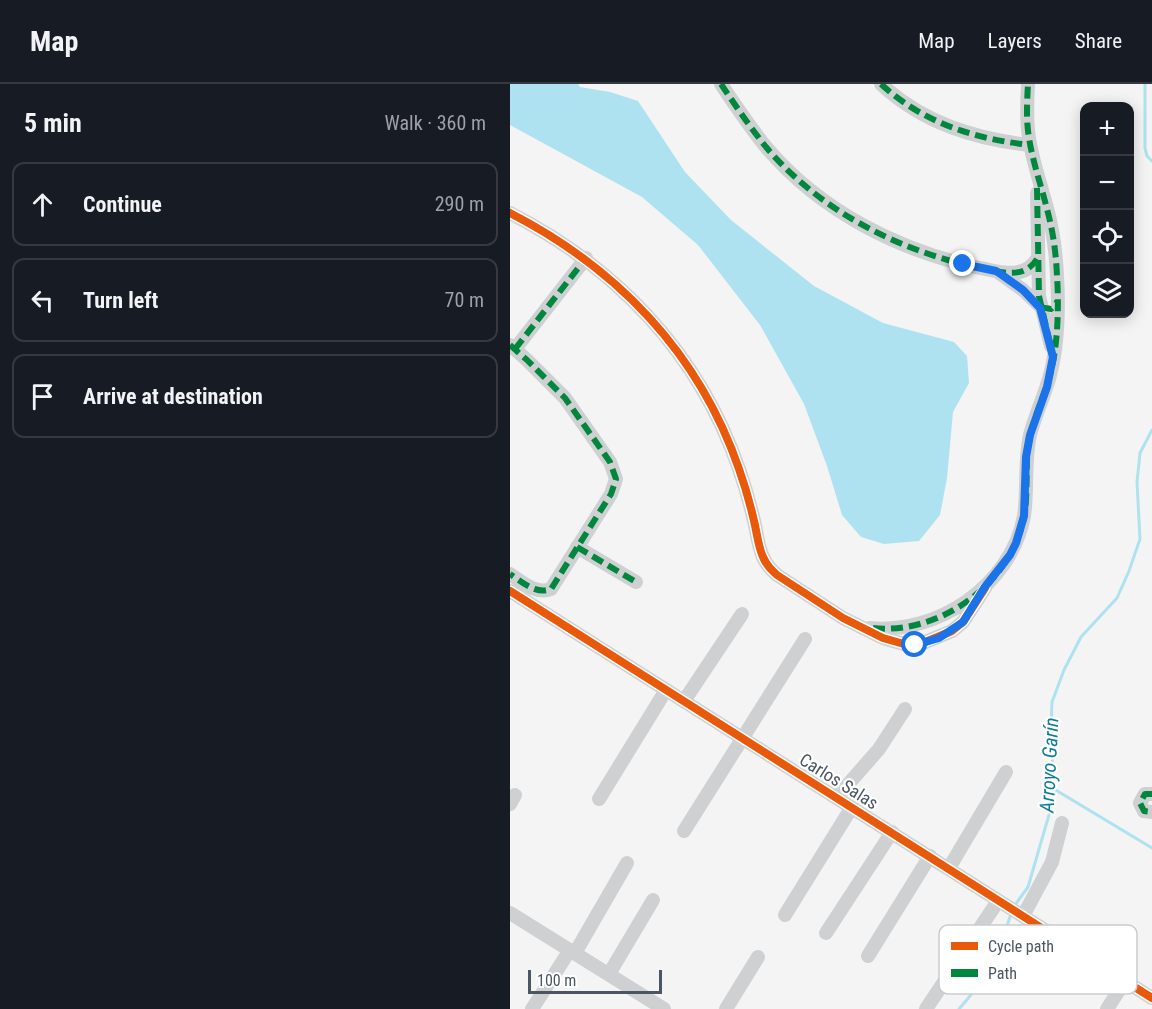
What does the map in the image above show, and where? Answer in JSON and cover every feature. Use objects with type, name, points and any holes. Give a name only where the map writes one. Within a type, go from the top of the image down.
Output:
[{"type":"street","points":[[721,84],[766,147],[789,170],[826,201],[854,220],[894,241],[928,255],[996,271],[1024,272],[1033,266],[1044,242],[1050,242],[1055,246]]},
{"type":"street","points":[[881,84],[916,110],[943,124],[971,135],[1000,142],[1030,145]]},
{"type":"street","points":[[510,213],[540,228],[586,258],[629,295],[671,341],[701,387],[732,449],[748,495],[760,548],[768,565],[777,575],[843,618],[883,638],[897,643],[915,645],[952,631],[963,622],[984,588],[1010,555],[1020,531],[1025,509],[1028,447],[1051,372],[1057,302],[1055,246],[1030,145],[1028,84]]},
{"type":"street","points":[[1036,172],[1040,308],[1053,357]]},
{"type":"street","points":[[510,574],[534,590],[547,591],[550,589],[611,494],[616,478],[610,462],[565,398],[513,347],[586,258]]},
{"type":"street","points":[[996,271],[1023,290],[1040,308],[1051,309],[1057,302]]},
{"type":"street","points":[[578,547],[636,582]]},
{"type":"street","points":[[864,627],[882,629],[913,626],[946,614],[984,588]]},
{"type":"street","name":"Carlos Salas","points":[[510,591],[1037,925]]},
{"type":"street","points":[[684,701],[741,614]]},
{"type":"street","points":[[946,614],[953,616],[955,620],[952,631]]},
{"type":"street","points":[[913,626],[913,634],[923,643]]},
{"type":"street","points":[[684,831],[805,639]]},
{"type":"street","points":[[599,799],[666,690]]},
{"type":"street","points":[[837,797],[879,749],[905,709]]},
{"type":"street","points":[[949,868],[1006,772]]},
{"type":"street","points":[[1152,793],[1142,796],[1140,803],[1144,811],[1152,812]]},
{"type":"street","points":[[784,915],[852,807]]},
{"type":"street","points":[[1023,916],[1052,861],[1062,823]]},
{"type":"street","points":[[826,933],[892,832]]},
{"type":"street","points":[[868,956],[930,856]]},
{"type":"street","points":[[532,1009],[573,952],[627,863]]},
{"type":"street","points":[[609,974],[653,900]]},
{"type":"street","points":[[982,925],[998,901]]},
{"type":"street","points":[[510,913],[664,1009]]},
{"type":"street","points":[[726,1009],[758,957]]},
{"type":"street","name":"Carlos Salas","points":[[1137,989],[1152,998]]},
{"type":"street","points":[[926,1009],[939,990]]},
{"type":"street","points":[[1107,1009],[1117,994]]},
{"type":"water","points":[[510,84],[578,84],[580,87],[610,92],[638,101],[685,172],[731,220],[814,286],[883,323],[954,342],[967,356],[969,383],[953,412],[947,478],[940,515],[919,541],[884,544],[861,537],[842,515],[804,404],[760,325],[698,245],[642,197],[510,125]]},
{"type":"waterway","name":"Arroyo Garín","points":[[1145,84],[1145,148],[1147,156],[1152,161]]},
{"type":"waterway","name":"Arroyo Garín","points":[[1015,905],[1028,887],[1051,808],[1046,788],[1053,758],[1052,702],[1064,670],[1081,637],[1117,598],[1129,571],[1140,539],[1137,482],[1140,453],[1152,430]]},
{"type":"waterway","points":[[1048,782],[1054,789],[1152,848]]},
{"type":"waterway","name":"Arroyo Garín","points":[[1007,925],[1010,917]]},
{"type":"waterway","name":"Arroyo Garín","points":[[959,1009],[971,994]]},
{"type":"marked path","points":[[721,84],[766,147],[787,170],[811,191],[863,225],[920,251],[950,261],[996,271],[1012,273],[1026,270],[1037,259]]},
{"type":"marked path","points":[[881,84],[914,109],[951,127],[989,138],[1030,145]]},
{"type":"marked path","points":[[873,628],[898,628],[923,623],[947,614],[969,600],[1004,564],[1017,541],[1024,517],[1028,446],[1053,364],[1058,313],[1057,267],[1053,234],[1028,131],[1028,84]]},
{"type":"marked path","points":[[1037,188],[1039,296],[1051,348]]},
{"type":"marked path","points":[[515,349],[586,258]]},
{"type":"marked path","points":[[999,273],[1023,290],[1040,307],[1051,309],[1057,302]]},
{"type":"marked path","points":[[510,345],[565,398],[610,462],[616,479],[611,494],[551,589],[535,589],[510,574]]},
{"type":"marked path","points":[[577,547],[636,582]]},
{"type":"marked path","points":[[1152,794],[1145,794],[1140,803],[1144,811],[1152,812]]},
{"type":"cycle path","points":[[510,213],[549,235],[619,288],[650,318],[677,352],[701,388],[722,427],[745,488],[761,553],[777,575],[843,618],[883,638],[904,644],[923,643],[952,631],[963,622],[985,588]]},
{"type":"cycle path","points":[[510,591],[1037,925]]},
{"type":"cycle path","points":[[1137,988],[1152,998]]},
{"type":"route","points":[[915,645],[939,638],[963,622],[1016,543],[1024,516],[1026,457],[1030,435],[1047,387],[1053,357],[1040,308],[1023,290],[996,271],[963,264]]}]
